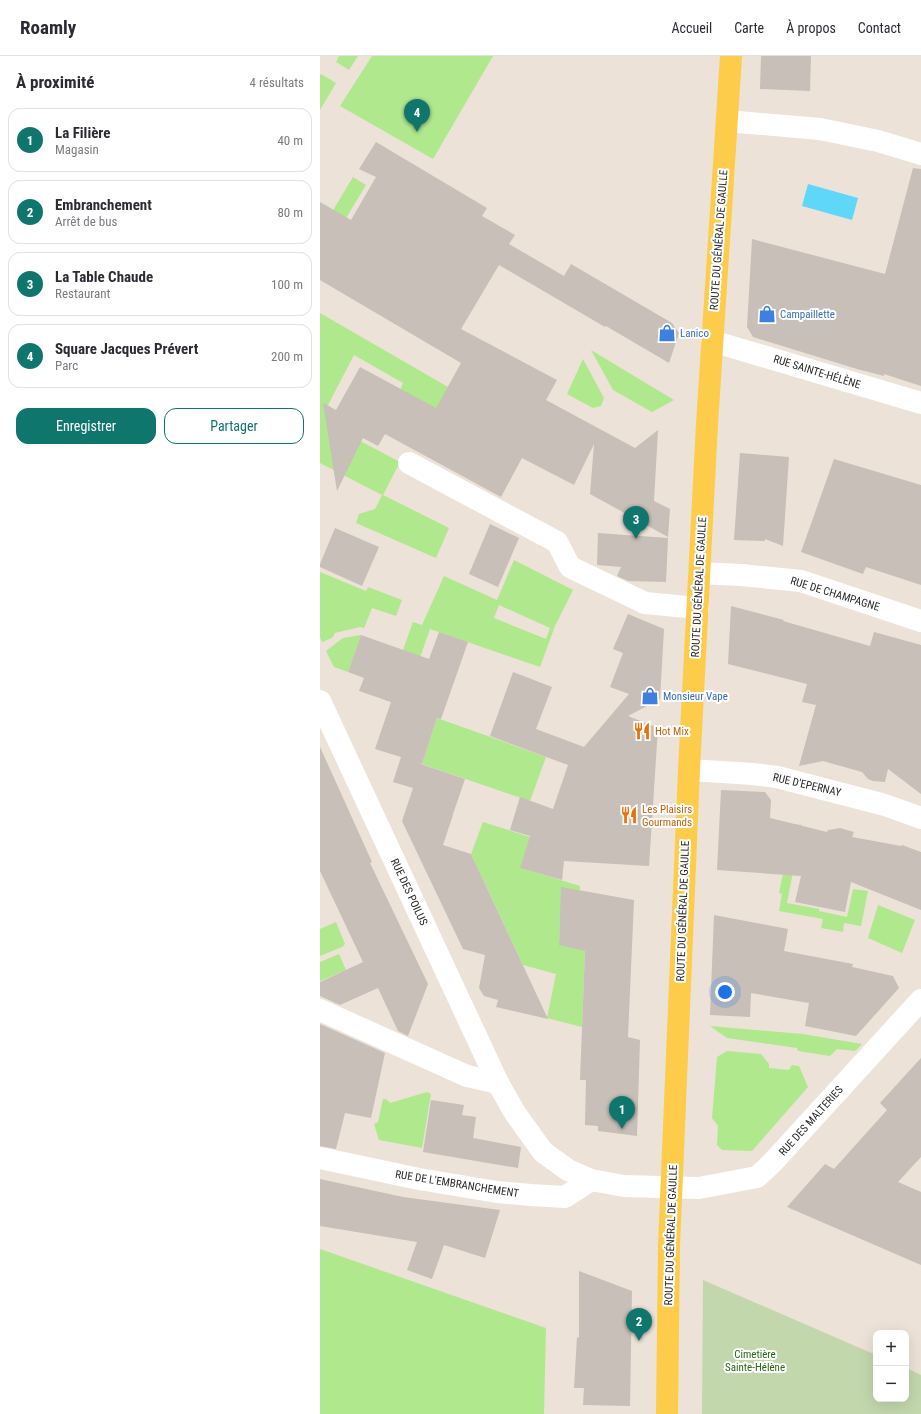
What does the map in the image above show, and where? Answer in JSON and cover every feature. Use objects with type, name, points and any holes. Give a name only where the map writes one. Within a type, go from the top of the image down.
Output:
[{"type":"main road","name":"ROUTE DU GÉNÉRAL DE GAULLE","points":[[668,1414],[669,1246],[688,770],[712,341],[731,56]]},
{"type":"street","points":[[727,121],[820,129],[878,141],[921,154]]},
{"type":"street","name":"RUE SAINTE-HÉLÈNE","points":[[712,341],[921,403]]},
{"type":"street","points":[[409,463],[557,542],[570,567],[645,603],[698,608]]},
{"type":"street","name":"RUE DE CHAMPAGNE","points":[[699,573],[741,575],[801,581],[921,622]]},
{"type":"street","name":"RUE DES POILUS","points":[[320,701],[498,1084],[515,1112],[543,1152],[568,1170],[591,1180],[624,1186],[672,1188]]},
{"type":"street","name":"RUE D'EPERNAY","points":[[688,770],[753,774],[777,778],[885,805],[921,818]]},
{"type":"street","name":"RUE DES MALTERIES","points":[[672,1188],[699,1188],[757,1177],[772,1163],[921,1000]]},
{"type":"street","points":[[320,1010],[467,1076],[498,1084]]},
{"type":"street","name":"RUE DE L'EMBRANCHEMENT","points":[[320,1158],[419,1179],[497,1192],[531,1195],[565,1197],[591,1180]]},
{"type":"green space","points":[[339,56],[358,56],[349,70],[336,62]]},
{"type":"green space","points":[[372,56],[493,56],[433,159],[340,106]]},
{"type":"green space","points":[[321,74],[336,83],[320,110],[320,75]]},
{"type":"green space","points":[[353,177],[366,185],[320,261],[320,232]]},
{"type":"green space","points":[[320,313],[448,387],[434,412],[394,404],[403,383],[354,355],[328,405],[331,408],[326,418],[326,423],[400,462],[383,495],[449,528],[436,558],[356,523],[359,514],[375,509],[382,495],[320,463]]},
{"type":"green space","points":[[591,350],[674,400],[652,412],[613,390]]},
{"type":"green space","points":[[583,359],[604,398],[601,406],[593,408],[567,394]]},
{"type":"green space","points":[[514,560],[573,590],[555,626],[540,667],[430,629],[403,706],[385,700],[413,622],[422,625],[444,576],[497,600]],"holes":[[[499,605],[550,628],[546,639],[494,618]]]},
{"type":"green space","points":[[320,572],[366,591],[368,587],[402,600],[396,616],[372,608],[364,628],[360,627],[335,633],[332,638],[322,642],[320,637]]},
{"type":"green space","points":[[361,635],[348,672],[334,667],[326,651],[343,638]]},
{"type":"green space","points":[[437,718],[546,757],[530,801],[422,764]]},
{"type":"green space","points":[[483,822],[530,837],[521,868],[580,886],[579,921],[560,920],[559,944],[585,951],[582,1027],[547,1018],[556,974],[523,965],[471,854]]},
{"type":"green space","points":[[793,824],[802,825],[787,903],[819,909],[819,911],[847,917],[853,889],[868,891],[861,926],[844,923],[843,932],[821,928],[823,919],[779,911],[782,894],[779,893]]},
{"type":"green space","points":[[878,905],[915,920],[902,953],[868,938]]},
{"type":"green space","points":[[336,922],[345,944],[342,947],[320,956],[320,929]]},
{"type":"green space","points":[[339,954],[346,970],[320,981],[320,962]]},
{"type":"green space","points":[[710,1026],[803,1034],[862,1044],[855,1051],[837,1049],[830,1056],[798,1051],[797,1048],[727,1038]]},
{"type":"green space","points":[[727,1051],[761,1054],[769,1064],[769,1068],[789,1070],[792,1065],[799,1066],[808,1087],[752,1151],[722,1150],[717,1145],[718,1126],[712,1118],[717,1057]]},
{"type":"green space","points":[[427,1092],[431,1094],[422,1148],[379,1140],[374,1124],[378,1122],[383,1099],[386,1099],[390,1103]]},
{"type":"green space","points":[[320,1249],[546,1328],[544,1414],[320,1414]]},
{"type":"green space","name":"Cimetière Sainte-Hélène","points":[[703,1280],[873,1354],[873,1402],[909,1402],[909,1369],[921,1375],[921,1414],[702,1414]]},
{"type":"water","points":[[808,184],[858,198],[852,220],[802,206]]},
{"type":"building","points":[[761,56],[811,56],[810,91],[760,89]]},
{"type":"building","points":[[376,142],[487,208],[482,216],[515,235],[509,244],[564,276],[571,264],[672,323],[679,333],[669,363],[499,265],[461,329],[557,380],[546,400],[635,448],[658,430],[654,501],[670,509],[668,537],[590,494],[594,444],[574,485],[522,458],[501,497],[385,434],[378,446],[363,438],[337,491],[323,403],[336,410],[360,367],[436,408],[461,363],[320,280],[320,202],[351,220],[376,177],[359,169]]},
{"type":"building","points":[[913,168],[921,169],[921,386],[884,374],[884,376],[857,369],[753,337],[747,327],[752,239],[885,274]]},
{"type":"building","points":[[740,453],[789,457],[783,546],[765,539],[765,541],[734,540]]},
{"type":"building","points":[[834,459],[921,485],[921,585],[866,567],[863,574],[801,552]]},
{"type":"building","points":[[490,524],[519,538],[498,587],[469,574]]},
{"type":"building","points":[[335,528],[379,547],[362,586],[320,567]]},
{"type":"building","points":[[598,533],[668,538],[666,582],[628,581],[617,576],[621,567],[597,565]]},
{"type":"building","points":[[731,606],[784,620],[783,621],[870,646],[874,632],[921,645],[921,794],[888,769],[885,782],[873,781],[868,779],[862,772],[823,761],[799,766],[816,705],[802,702],[807,684],[728,664]]},
{"type":"building","points":[[628,614],[664,629],[660,699],[628,716],[658,728],[649,866],[564,861],[562,880],[520,868],[530,836],[510,830],[520,797],[553,809],[568,765],[490,736],[513,672],[552,687],[536,729],[584,747],[629,694],[610,687],[623,653],[613,649]]},
{"type":"building","points":[[439,632],[468,642],[441,719],[437,718],[422,764],[415,762],[465,779],[453,814],[452,813],[453,815],[443,845],[471,854],[548,1019],[496,1007],[498,1000],[484,996],[479,988],[485,955],[463,949],[402,821],[413,788],[393,782],[401,757],[375,749],[391,702],[359,691],[364,678],[348,672],[361,635],[429,659]]},
{"type":"building","points":[[320,747],[372,862],[370,863],[428,984],[408,1036],[398,1031],[378,988],[340,1005],[320,996],[320,982],[363,962],[320,871]]},
{"type":"building","points":[[721,790],[765,792],[771,800],[770,818],[827,832],[828,830],[840,828],[854,832],[852,837],[902,845],[921,852],[921,910],[851,882],[845,912],[795,902],[801,876],[717,870]]},
{"type":"building","points":[[561,887],[634,900],[628,1037],[640,1040],[637,1136],[598,1131],[598,1126],[585,1125],[586,1080],[580,1080],[585,951],[559,945]]},
{"type":"building","points":[[714,915],[788,929],[784,951],[853,964],[852,967],[893,976],[899,988],[856,1036],[805,1026],[809,1003],[751,993],[750,1017],[710,1015]]},
{"type":"building","points":[[320,1024],[385,1053],[371,1118],[345,1113],[336,1149],[320,1146]]},
{"type":"building","points":[[921,1058],[921,1157],[898,1182],[921,1192],[921,1265],[787,1207],[825,1164],[834,1169],[887,1110],[880,1103]]},
{"type":"building","points":[[431,1100],[464,1105],[462,1115],[476,1117],[473,1138],[521,1147],[518,1168],[423,1152]]},
{"type":"building","points":[[320,1179],[403,1197],[500,1210],[485,1258],[444,1245],[432,1279],[407,1270],[417,1242],[320,1226]]},
{"type":"building","points":[[579,1271],[632,1291],[630,1406],[583,1405],[584,1388],[574,1388],[577,1337],[579,1338]]},
{"type":"place","name":"Square Jacques Prévert","points":[[417,132]]},
{"type":"place","name":"Campaillette","points":[[767,314]]},
{"type":"place","name":"Lanico","points":[[667,333]]},
{"type":"place","name":"La Table Chaude","points":[[636,539]]},
{"type":"place","name":"Monsieur Vape","points":[[650,696]]},
{"type":"place","name":"Hot Mix","points":[[642,731]]},
{"type":"place","name":"Les Plaisirs Gourmands","points":[[629,815]]},
{"type":"place","name":"La Filière","points":[[622,1129]]},
{"type":"place","name":"Embranchement","points":[[639,1341]]}]
